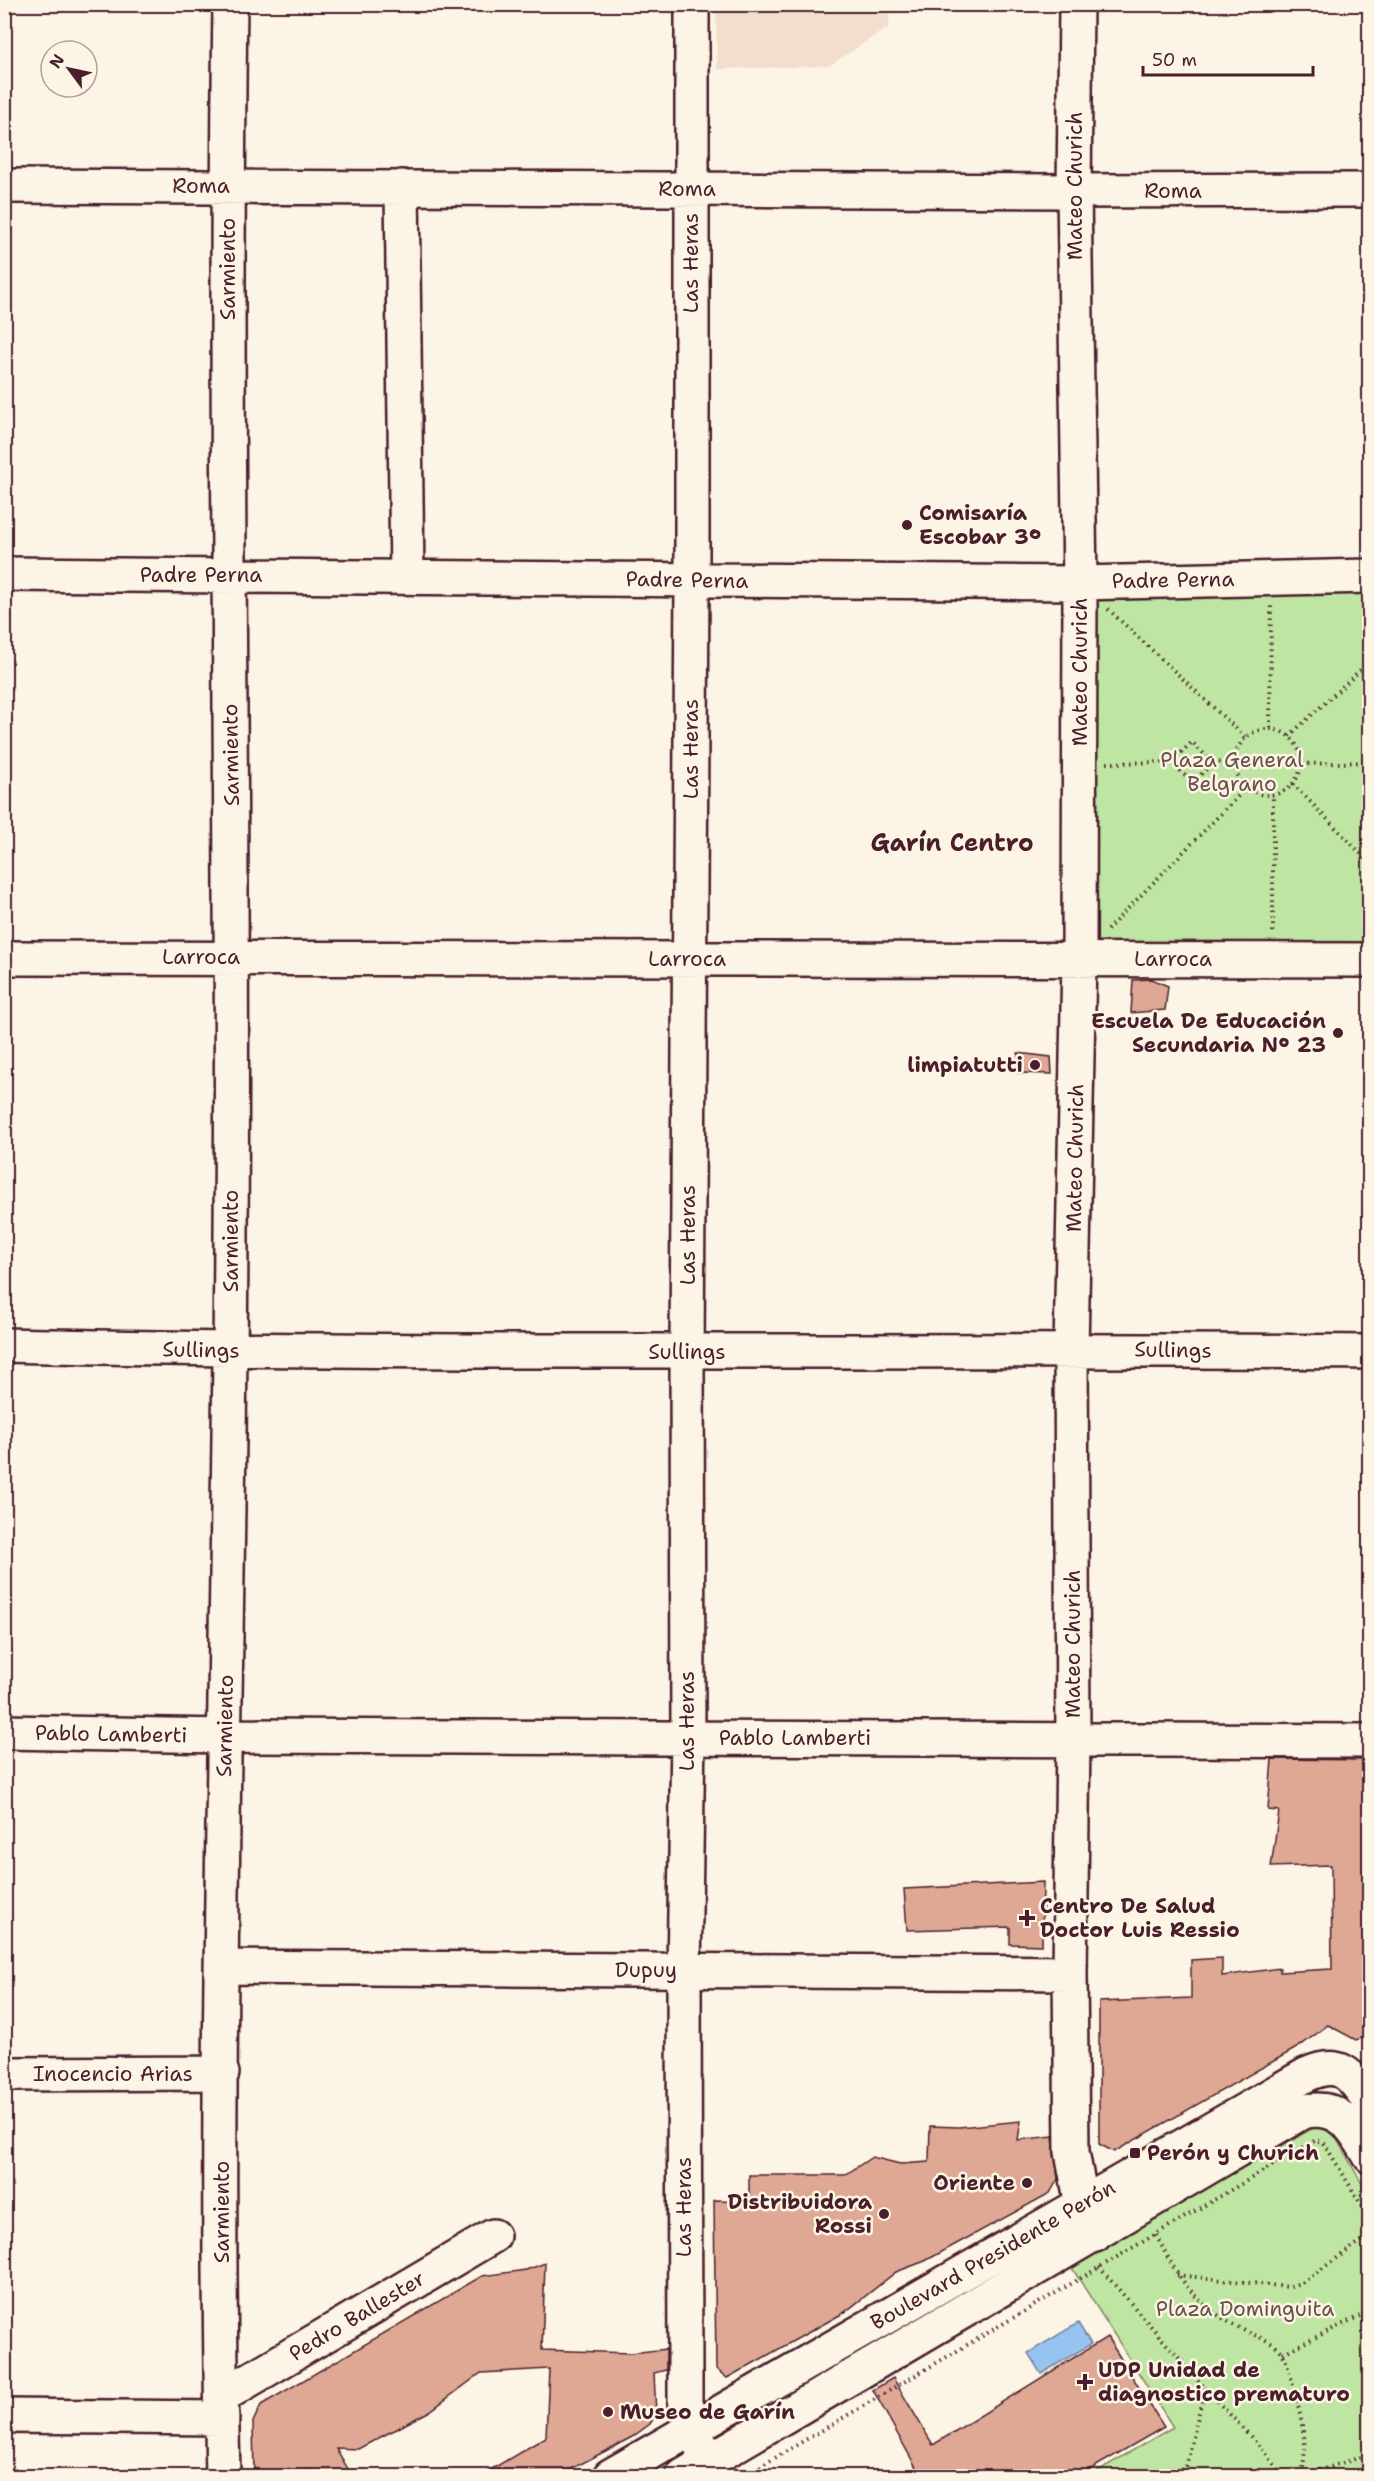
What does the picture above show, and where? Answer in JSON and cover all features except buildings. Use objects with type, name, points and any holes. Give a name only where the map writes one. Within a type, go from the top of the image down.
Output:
[{"type":"street","name":"Sarmiento","points":[[223,2476],[224,1736],[231,1351],[233,956],[227,186],[230,4]]},
{"type":"street","name":"Las Heras","points":[[692,4],[692,581],[687,1352],[688,1737],[684,1970],[685,2404],[693,2430],[695,2469]]},
{"type":"street","name":"Mateo Churich","points":[[1076,4],[1074,191],[1080,583],[1079,959],[1071,1349],[1073,1738],[1070,1973],[1072,2152],[1089,2238]]},
{"type":"street","name":"Roma","points":[[4,186],[1074,191],[1370,190]]},
{"type":"street","points":[[402,187],[407,576]]},
{"type":"street","name":"Padre Perna","points":[[4,574],[1080,583],[1370,576]]},
{"type":"street","name":"Larroca","points":[[4,958],[233,956],[1370,960]]},
{"type":"street","name":"Sullings","points":[[4,1345],[231,1351],[687,1352],[1071,1349],[1370,1352]]},
{"type":"street","name":"Pablo Lamberti","points":[[4,1732],[224,1736],[1370,1741]]},
{"type":"street","name":"Dupuy","points":[[223,1967],[1070,1973]]},
{"type":"street","name":"Boulevard Presidente Perón","points":[[610,2476],[1313,2071],[1320,2068],[1344,2070],[1365,2087]]},
{"type":"street","name":"Inocencio Arias","points":[[4,2074],[222,2073]]},
{"type":"street","name":"Boulevard Presidente Perón","points":[[695,2469],[1089,2238],[1149,2221],[1302,2112],[1318,2108],[1342,2118],[1355,2131],[1370,2156]]},
{"type":"street","name":"Pedro Ballester","points":[[222,2407],[493,2236]]},
{"type":"street","points":[[4,2416],[222,2407]]},
{"type":"path","points":[[1270,728],[1271,578]]},
{"type":"path","points":[[1080,583],[1245,738]]},
{"type":"path","points":[[1289,736],[1370,661]]},
{"type":"path","points":[[1270,728],[1289,736],[1296,743],[1302,764],[1293,784],[1273,795],[1261,794],[1247,787],[1237,772],[1235,761],[1237,751],[1245,738],[1260,730],[1270,728]]},
{"type":"path","points":[[1079,763],[1172,762],[1192,742],[1213,763]]},
{"type":"path","points":[[1172,762],[1192,783],[1213,763],[1235,761]]},
{"type":"path","points":[[1302,764],[1370,762]]},
{"type":"path","points":[[1293,784],[1370,863]]},
{"type":"path","points":[[1079,959],[1247,787]]},
{"type":"path","points":[[1273,795],[1273,960]]},
{"type":"path","points":[[744,2476],[1100,2268],[1149,2221],[1316,2140],[1324,2143],[1370,2219]]},
{"type":"path","points":[[1149,2221],[1176,2275],[1206,2306],[1245,2331],[1263,2337],[1283,2353],[1305,2445],[1302,2476],[1370,2454]]},
{"type":"path","points":[[1176,2275],[1288,2288],[1303,2282],[1370,2235]]},
{"type":"path","points":[[1089,2238],[1100,2268],[1266,2454],[1282,2476]]},
{"type":"path","points":[[1283,2353],[1370,2311]]},
{"type":"path","points":[[1167,2476],[1186,2466],[1205,2388]]},
{"type":"shaded area","points":[[716,5],[890,5],[889,27],[829,66],[717,69]]},
{"type":"green space","name":"Plaza General Belgrano","points":[[1369,593],[1369,942],[1105,945],[1098,941],[1095,934],[1095,601],[1104,596]]},
{"type":"green space","name":"Plaza Dominguita","points":[[1315,2127],[1332,2131],[1369,2196],[1369,2467],[1352,2476],[1089,2476],[1173,2427],[1070,2265]]},
{"type":"water","points":[[1078,2323],[1091,2344],[1041,2374],[1028,2353]]},
{"type":"place","name":"Comisaría Escobar 3°","points":[[907,525]]},
{"type":"place","name":"Escuela De Educación Secundaria Nº 23","points":[[1338,1033]]},
{"type":"place","name":"limpiatutti","points":[[1035,1065]]},
{"type":"place","name":"Centro De Salud Doctor Luis Ressio","points":[[1027,1918]]},
{"type":"place","name":"Perón y Churich","points":[[1135,2153]]},
{"type":"place","name":"Oriente","points":[[1027,2183]]},
{"type":"place","name":"Distribuidora Rossi","points":[[884,2214]]},
{"type":"place","name":"UDP Unidad de diagnostico prematuro","points":[[1085,2382]]},
{"type":"place","name":"Museo de Garín","points":[[608,2412]]},
{"type":"district","name":"Garín Centro","points":[[952,843]]}]
